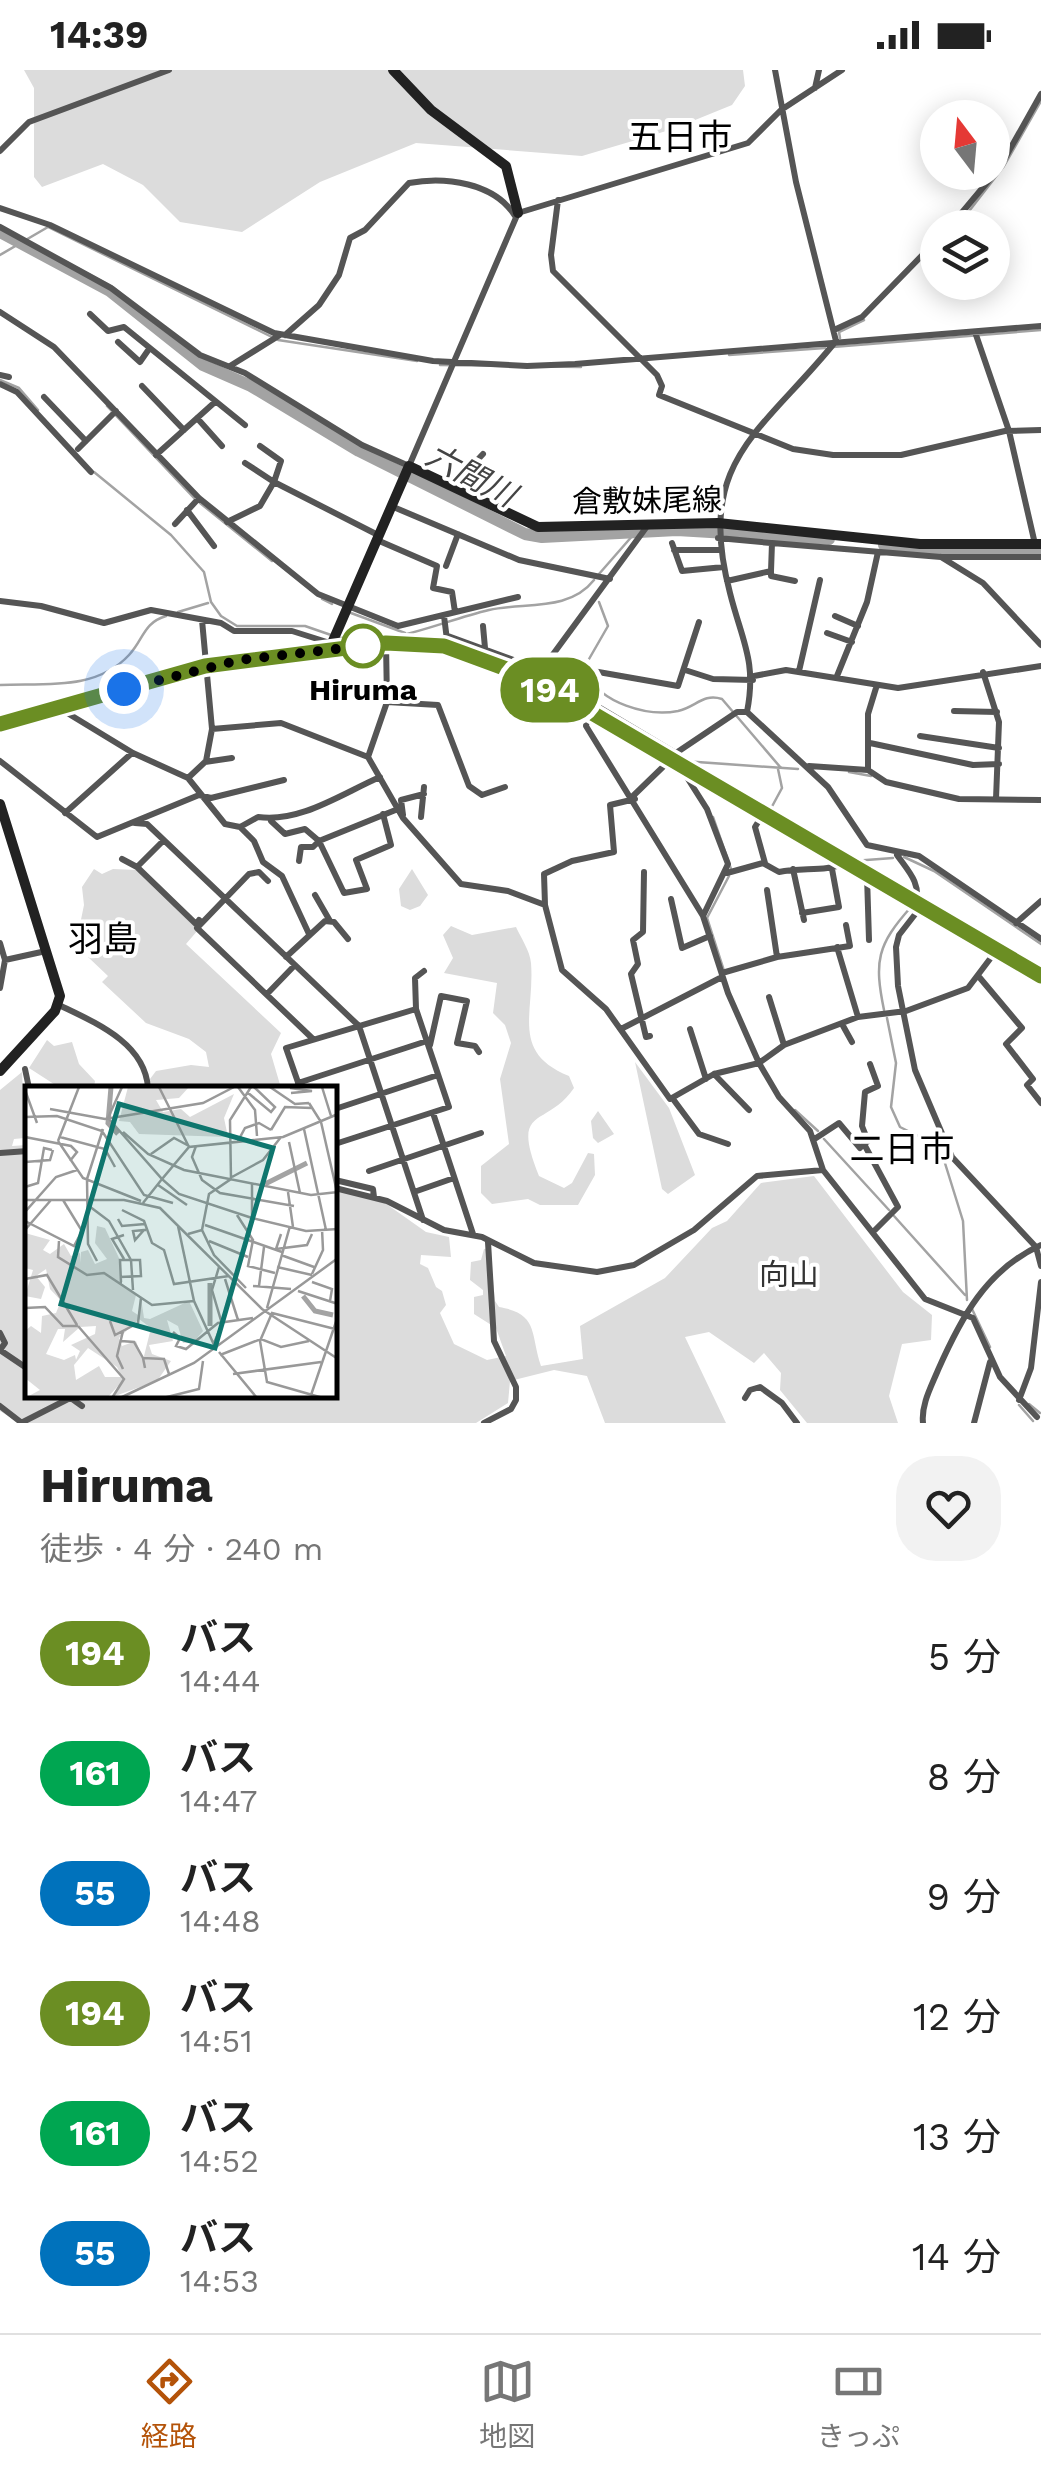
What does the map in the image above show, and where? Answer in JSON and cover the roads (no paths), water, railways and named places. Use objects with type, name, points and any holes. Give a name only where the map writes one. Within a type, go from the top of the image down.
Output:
[{"type":"main road","points":[[393,70],[431,110],[506,166],[516,215]]},
{"type":"main road","points":[[331,641],[406,470]]},
{"type":"main road","name":"倉敷妹尾線","points":[[406,470],[538,527],[718,530],[942,551],[1038,545]]},
{"type":"main road","points":[[0,724],[205,666],[331,641],[446,641],[536,676],[588,712],[673,758],[1041,976]]},
{"type":"main road","points":[[0,804],[59,991],[59,1006],[0,1072]]},
{"type":"street","points":[[0,151],[29,122],[168,70]]},
{"type":"street","points":[[746,712],[753,678],[727,582],[718,530],[732,462],[832,346],[834,330],[781,110],[775,70]]},
{"type":"street","points":[[814,89],[819,70]]},
{"type":"street","points":[[0,227],[111,288],[200,355],[230,366],[406,470],[516,215],[748,144],[781,110],[842,70]]},
{"type":"street","points":[[964,210],[1000,168],[1041,94]]},
{"type":"street","points":[[230,366],[282,335],[319,305],[340,276],[350,238],[365,230],[408,183],[447,180],[500,195],[516,215]]},
{"type":"street","points":[[558,200],[551,255],[553,270],[660,379],[659,395],[793,449],[832,455],[926,452],[1009,431],[1041,430]]},
{"type":"street","points":[[0,208],[50,225],[282,335],[452,362],[527,366],[832,346],[1041,326]]},
{"type":"street","points":[[834,330],[862,316],[920,257]]},
{"type":"street","points":[[0,312],[54,347],[197,499],[318,594],[398,626],[445,621],[456,612],[518,597]]},
{"type":"street","points":[[90,314],[108,331],[124,328],[245,425]]},
{"type":"street","points":[[976,334],[1009,431],[1038,545]]},
{"type":"street","points":[[118,342],[140,362],[150,350]]},
{"type":"street","points":[[0,375],[9,377]]},
{"type":"street","points":[[0,384],[17,392],[91,472]]},
{"type":"street","points":[[142,386],[184,430]]},
{"type":"street","points":[[44,397],[86,441]]},
{"type":"street","points":[[156,456],[215,402]]},
{"type":"street","points":[[78,449],[114,413]]},
{"type":"street","points":[[197,418],[222,446]]},
{"type":"street","points":[[227,522],[260,506],[274,482],[281,462],[260,446]]},
{"type":"street","points":[[452,487],[483,454]]},
{"type":"street","points":[[245,464],[377,537],[431,561],[437,566],[433,588],[452,592],[456,612]]},
{"type":"street","points":[[174,524],[197,499]]},
{"type":"street","points":[[391,506],[519,560],[602,576]]},
{"type":"street","points":[[187,510],[214,546]]},
{"type":"street","points":[[445,621],[446,641],[486,648],[536,676],[602,576],[648,526]]},
{"type":"street","points":[[718,530],[772,542],[878,552],[1041,557]]},
{"type":"street","points":[[446,566],[458,534]]},
{"type":"street","points":[[772,542],[771,576],[795,581]]},
{"type":"street","points":[[720,550],[673,547],[682,571],[724,567]]},
{"type":"street","points":[[942,551],[983,584],[1041,644]]},
{"type":"street","points":[[837,676],[858,626],[878,552]]},
{"type":"street","points":[[727,582],[772,571]]},
{"type":"street","points":[[799,671],[820,580]]},
{"type":"street","points":[[0,601],[41,606],[104,623],[151,610],[234,630],[292,631],[331,641]]},
{"type":"street","points":[[834,616],[858,626]]},
{"type":"street","points":[[188,778],[204,762],[212,729],[202,620]]},
{"type":"street","points":[[700,622],[678,686],[585,670],[573,674],[564,692],[673,758],[714,825],[728,864],[703,916]]},
{"type":"street","points":[[483,626],[486,648]]},
{"type":"street","points":[[827,632],[852,642]]},
{"type":"street","points":[[368,757],[388,702],[386,643]]},
{"type":"street","points":[[685,670],[719,680],[799,671],[837,676],[876,688],[898,688],[1041,666]]},
{"type":"street","points":[[983,672],[997,712],[996,799]]},
{"type":"street","points":[[868,770],[868,714],[876,688]]},
{"type":"street","points":[[388,702],[438,705],[474,792],[491,794],[505,787]]},
{"type":"street","points":[[58,708],[132,753],[188,778],[225,824],[240,826],[258,817],[271,821],[285,834],[305,829],[319,840],[344,893],[367,890],[356,860],[391,845],[384,814]]},
{"type":"street","points":[[588,712],[586,726],[634,797],[703,916],[722,975],[759,1063],[812,1140],[823,1170],[875,1230],[925,1298],[964,1313],[976,1322],[990,1362],[1019,1400],[1038,1417]]},
{"type":"street","points":[[728,1144],[700,1134],[621,1028],[562,970],[544,905],[544,874],[572,862],[614,852],[610,806],[634,797],[673,758],[735,713],[746,712],[828,787],[867,845],[919,856],[1041,939]]},
{"type":"street","points":[[954,712],[997,712]]},
{"type":"street","points":[[212,729],[282,723],[368,757],[403,818],[461,884],[508,890],[544,905]]},
{"type":"street","points":[[920,736],[999,748]]},
{"type":"street","points":[[870,743],[973,764],[999,764]]},
{"type":"street","points":[[65,812],[132,753]]},
{"type":"street","points":[[204,762],[209,765],[232,758]]},
{"type":"street","points":[[0,761],[97,837],[199,794],[211,798],[284,780]]},
{"type":"street","points":[[806,765],[868,770],[886,782],[959,799],[1041,800]]},
{"type":"street","points":[[271,821],[321,806],[380,778]]},
{"type":"street","points":[[403,818],[401,800],[424,791],[421,817]]},
{"type":"street","points":[[299,860],[301,848],[313,847],[319,840],[398,809]]},
{"type":"street","points":[[763,814],[755,828],[765,863],[779,872],[832,869],[847,863]]},
{"type":"street","points":[[136,823],[147,824],[359,1026],[423,1220]]},
{"type":"street","points":[[240,826],[254,841],[263,862],[282,876],[288,897],[309,934]]},
{"type":"street","points":[[138,866],[164,840]]},
{"type":"street","points":[[896,854],[919,891],[919,905],[899,935],[896,947],[898,986],[915,1070],[952,1157],[1038,1246],[1041,1266]]},
{"type":"street","points":[[122,859],[138,866],[196,924],[249,874],[259,872],[268,880]]},
{"type":"street","points":[[726,873],[765,863]]},
{"type":"street","points":[[793,869],[803,916],[839,908],[832,869]]},
{"type":"street","points":[[644,872],[643,932],[633,940],[638,964],[630,974],[646,1037],[650,1036]]},
{"type":"street","points":[[866,875],[868,940]]},
{"type":"street","points":[[767,890],[778,958]]},
{"type":"street","points":[[315,895],[348,939]]},
{"type":"street","points":[[224,897],[197,928],[314,1039]]},
{"type":"street","points":[[671,899],[682,948],[710,936]]},
{"type":"street","points":[[1016,923],[1041,901]]},
{"type":"street","points":[[286,956],[330,920]]},
{"type":"street","points":[[621,1028],[722,975],[778,958],[850,946],[846,925]]},
{"type":"street","points":[[0,943],[4,960],[0,988]]},
{"type":"street","points":[[837,947],[858,1017]]},
{"type":"street","points":[[673,1099],[714,1074],[759,1063],[784,1045],[858,1017],[906,1011],[968,988],[980,978],[996,950]]},
{"type":"street","points":[[4,960],[46,951]]},
{"type":"street","points":[[267,994],[295,965]]},
{"type":"street","points":[[338,1143],[449,1107],[416,1009],[415,978],[424,971]]},
{"type":"street","points":[[980,978],[1022,1028],[1006,1044],[1033,1078],[1027,1086],[1041,1103]]},
{"type":"street","points":[[428,1045],[441,996],[467,1001],[457,1043],[475,1046],[479,1052]]},
{"type":"street","points":[[768,996],[784,1045]]},
{"type":"street","points":[[59,1006],[129,1045],[144,1062],[148,1086]]},
{"type":"street","points":[[416,1009],[286,1048],[299,1086],[370,1060],[428,1045]]},
{"type":"street","points":[[842,1024],[852,1042]]},
{"type":"street","points":[[690,1028],[706,1079]]},
{"type":"street","points":[[812,1140],[839,1123],[860,1148],[868,1141],[862,1126],[865,1092],[878,1086],[870,1064]]},
{"type":"street","points":[[25,1070],[29,1086]]},
{"type":"street","points":[[714,1074],[749,1110]]},
{"type":"street","points":[[338,1108],[438,1075]]},
{"type":"street","points":[[433,1113],[472,1234]]},
{"type":"street","points":[[369,1171],[480,1133]]},
{"type":"street","points":[[864,1144],[898,1207],[875,1230]]},
{"type":"street","points":[[0,1153],[25,1148]]},
{"type":"street","points":[[338,1185],[423,1220],[488,1240],[534,1263],[572,1271],[613,1270],[634,1265],[694,1230],[758,1176],[823,1170]]},
{"type":"street","points":[[414,1192],[454,1178]]},
{"type":"street","points":[[484,1423],[511,1409],[516,1400],[516,1387],[494,1342],[488,1240]]},
{"type":"street","points":[[923,1423],[922,1412],[932,1385],[964,1313],[1010,1264],[1038,1246]]},
{"type":"street","points":[[1019,1400],[1031,1368],[1041,1282]]},
{"type":"street","points":[[0,1332],[5,1343],[0,1350],[25,1367]]},
{"type":"street","points":[[974,1423],[990,1362]]},
{"type":"street","points":[[746,1398],[750,1390],[760,1387],[782,1403],[798,1423]]},
{"type":"street","points":[[0,1406],[22,1423],[67,1398]]},
{"type":"street","points":[[73,1398],[82,1406]]},
{"type":"waterway","points":[[970,210],[1004,166],[1041,101]]},
{"type":"waterway","points":[[0,255],[48,227],[278,340],[417,361]]},
{"type":"waterway","name":"六間川","points":[[0,232],[110,291],[203,365],[251,386],[359,451],[525,534],[542,537],[677,530],[829,539]]},
{"type":"waterway","points":[[840,338],[839,332],[864,320]]},
{"type":"waterway","points":[[833,347],[1041,330]]},
{"type":"waterway","points":[[729,355],[825,348]]},
{"type":"waterway","points":[[440,365],[581,367]]},
{"type":"waterway","points":[[0,380],[19,388],[38,410]]},
{"type":"waterway","points":[[107,406],[194,498]]},
{"type":"waterway","points":[[94,472],[171,535],[204,572],[211,602],[221,616],[237,626],[305,626],[331,635]]},
{"type":"waterway","points":[[200,503],[272,561]]},
{"type":"waterway","points":[[599,574],[634,534]]},
{"type":"waterway","name":"六間川","points":[[884,545],[939,551],[1041,551]]},
{"type":"waterway","points":[[389,638],[489,610],[559,601],[584,590],[594,580]]},
{"type":"waterway","points":[[322,599],[332,604]]},
{"type":"waterway","points":[[585,666],[608,626],[599,602]]},
{"type":"waterway","points":[[178,612],[208,603]]},
{"type":"waterway","points":[[351,613],[405,633]]},
{"type":"waterway","points":[[0,685],[69,683],[101,675],[116,667],[148,627],[166,616]]},
{"type":"waterway","points":[[413,635],[434,640]]},
{"type":"waterway","points":[[339,638],[381,638]]},
{"type":"waterway","points":[[587,674],[603,693],[639,710],[678,711],[704,699],[722,699],[781,768]]},
{"type":"waterway","points":[[683,761],[798,769]]},
{"type":"waterway","points":[[769,812],[782,788],[778,769]]},
{"type":"waterway","points":[[849,772],[871,776]]},
{"type":"waterway","points":[[713,817],[731,869]]},
{"type":"waterway","points":[[904,857],[934,871],[1041,944]]},
{"type":"waterway","points":[[853,861],[893,858]]},
{"type":"waterway","points":[[724,971],[707,918],[729,876]]},
{"type":"waterway","points":[[884,1010],[879,979],[881,954],[891,932],[911,907]]},
{"type":"waterway","points":[[887,1018],[896,1063],[891,1107],[900,1127],[938,1146],[944,1160],[963,1221],[967,1300]]},
{"type":"waterway","points":[[795,1110],[818,1131]]},
{"type":"waterway","points":[[824,1139],[889,1210]]},
{"type":"waterway","points":[[894,1216],[965,1295]]},
{"type":"waterway","points":[[972,1309],[990,1347]]},
{"type":"waterway","points":[[1029,1404],[1040,1413]]},
{"type":"waterway","points":[[1019,1405],[1033,1421]]},
{"type":"place","name":"Hiruma","points":[[363,646]]},
{"type":"district","name":"五日市","points":[[680,137]]},
{"type":"district","name":"羽島","points":[[103,939]]},
{"type":"district","name":"二日市","points":[[902,1149]]},
{"type":"park label","name":"向山","points":[[789,1275]]}]
